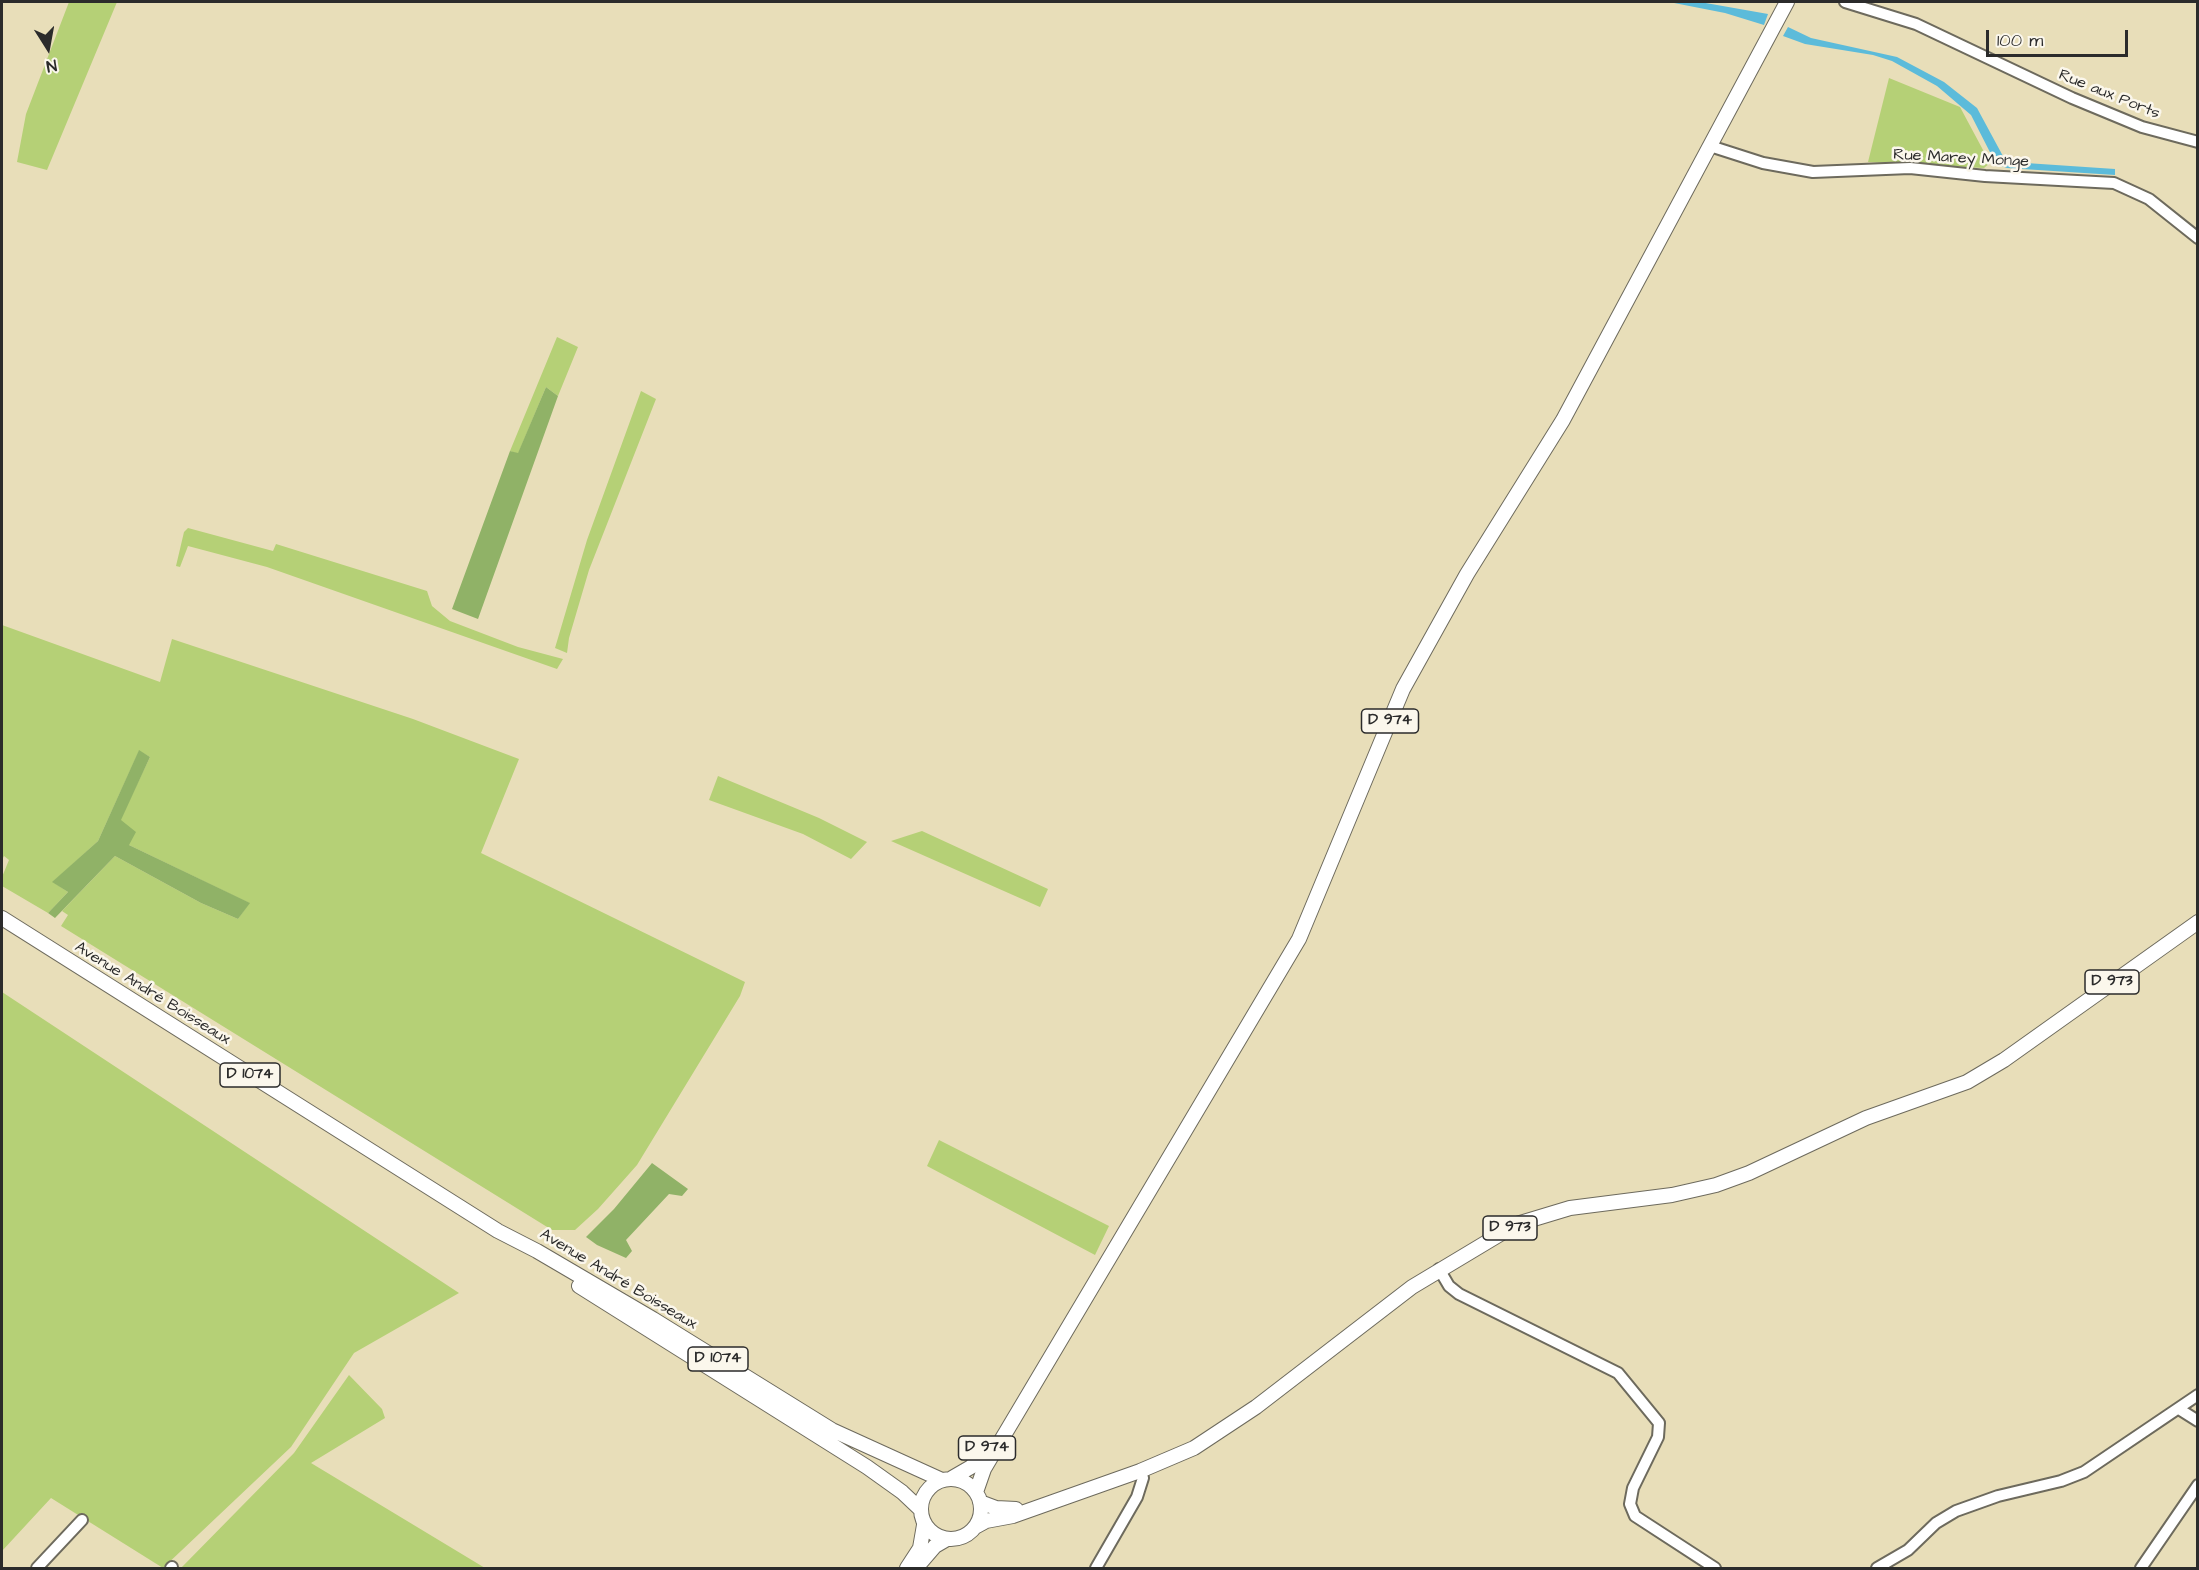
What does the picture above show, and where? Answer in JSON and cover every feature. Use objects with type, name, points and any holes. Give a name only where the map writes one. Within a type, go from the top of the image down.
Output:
[{"type":"main road","name":"D 974","points":[[978,1497],[984,1469],[1299,939],[1403,689],[1467,574],[1563,420],[1787,2]]},
{"type":"main road","name":"Avenue André Boisseaux","points":[[2,918],[498,1231],[614,1296],[832,1430],[887,1457],[947,1479]]},
{"type":"main road","name":"D 973","points":[[975,1527],[1140,1471],[1182,1454],[1218,1434],[1412,1287],[1439,1269],[1532,1218],[1570,1208],[1672,1196],[1716,1185],[1749,1173],[1866,1118],[1967,1082],[2004,1060],[2198,922]]},
{"type":"main road","name":"Avenue André Boisseaux","points":[[498,1231],[528,1254],[867,1467],[902,1492],[920,1509]]},
{"type":"main road","name":"D 974","points":[[947,1479],[977,1461],[1017,1412]]},
{"type":"main road","points":[[907,1569],[920,1548],[924,1525],[920,1509],[926,1491],[947,1479],[966,1482],[978,1497],[981,1515],[975,1527],[963,1537],[947,1539],[935,1546],[916,1569]]},
{"type":"main road","name":"D 973","points":[[978,1497],[1004,1509],[1036,1506]]},
{"type":"main road","points":[[924,1525],[934,1535],[947,1539]]},
{"type":"street","name":"Rue aux Ports","points":[[1845,2],[1916,24],[2072,98],[2142,128],[2198,142]]},
{"type":"street","name":"Rue Marey Monge","points":[[1710,146],[1762,163],[1814,172],[1910,168],[1985,176],[2114,183],[2149,199],[2198,238]]},
{"type":"street","points":[[1439,1269],[1449,1286],[1459,1294],[1618,1372],[1659,1423],[1658,1437],[1633,1488],[1630,1504],[1635,1516],[1715,1569]]},
{"type":"street","points":[[1878,1569],[1908,1550],[1946,1516],[1982,1501],[2084,1472],[2198,1395]]},
{"type":"street","points":[[2179,1409],[2198,1422]]},
{"type":"street","points":[[1096,1569],[1137,1497],[1143,1478],[1140,1471]]},
{"type":"street","points":[[2141,1569],[2198,1485]]},
{"type":"street","points":[[37,1569],[82,1520]]},
{"type":"green space","points":[[69,2],[117,2],[47,170],[17,162],[26,114]]},
{"type":"green space","points":[[1889,78],[1960,107],[1990,163],[1984,168],[1868,162]]},
{"type":"green space","points":[[557,337],[578,347],[558,396],[546,387],[518,454],[510,451]]},
{"type":"green space","points":[[546,387],[558,396],[478,619],[452,609],[510,451],[518,453]]},
{"type":"green space","points":[[641,391],[656,399],[589,570],[569,638],[567,653],[555,648],[587,540]]},
{"type":"green space","points":[[188,528],[273,551],[276,544],[427,591],[432,606],[450,621],[518,647],[563,659],[557,669],[267,567],[188,546],[180,567],[176,566],[184,532]]},
{"type":"green space","points":[[2,625],[160,682],[172,639],[413,719],[519,759],[481,853],[745,982],[740,996],[637,1165],[598,1209],[575,1230],[552,1230],[61,926],[68,915],[62,911],[115,856],[201,903],[238,919],[249,903],[129,845],[120,820],[150,757],[139,751],[98,841],[53,882],[68,892],[48,913],[2,886],[2,877],[9,860],[4,856],[2,860]]},
{"type":"green space","points":[[139,750],[150,757],[121,820],[136,832],[129,845],[250,903],[238,919],[201,903],[115,856],[55,918],[48,913],[68,892],[52,882],[98,841]]},
{"type":"green space","points":[[718,776],[819,818],[867,842],[851,859],[803,834],[709,800]]},
{"type":"green space","points":[[922,831],[1048,889],[1040,907],[891,841]]},
{"type":"green space","points":[[2,992],[459,1293],[354,1353],[291,1447],[163,1568],[51,1498],[2,1551]]},
{"type":"green space","points":[[939,1140],[1109,1226],[1095,1255],[927,1166]]},
{"type":"green space","points":[[652,1163],[688,1189],[682,1196],[669,1194],[626,1240],[632,1251],[626,1258],[597,1245],[586,1237],[614,1209]]},
{"type":"green space","points":[[349,1375],[382,1409],[385,1418],[311,1463],[485,1568],[181,1568],[294,1453]]},
{"type":"water","points":[[1669,2],[1700,2],[1768,14],[1764,25],[1725,13]]},
{"type":"water","points":[[1788,27],[1811,38],[1897,57],[1944,82],[1977,108],[2004,158],[2011,162],[2115,169],[2115,175],[2007,168],[1996,164],[1971,115],[1937,86],[1892,61],[1873,55],[1805,44],[1783,36]]}]
